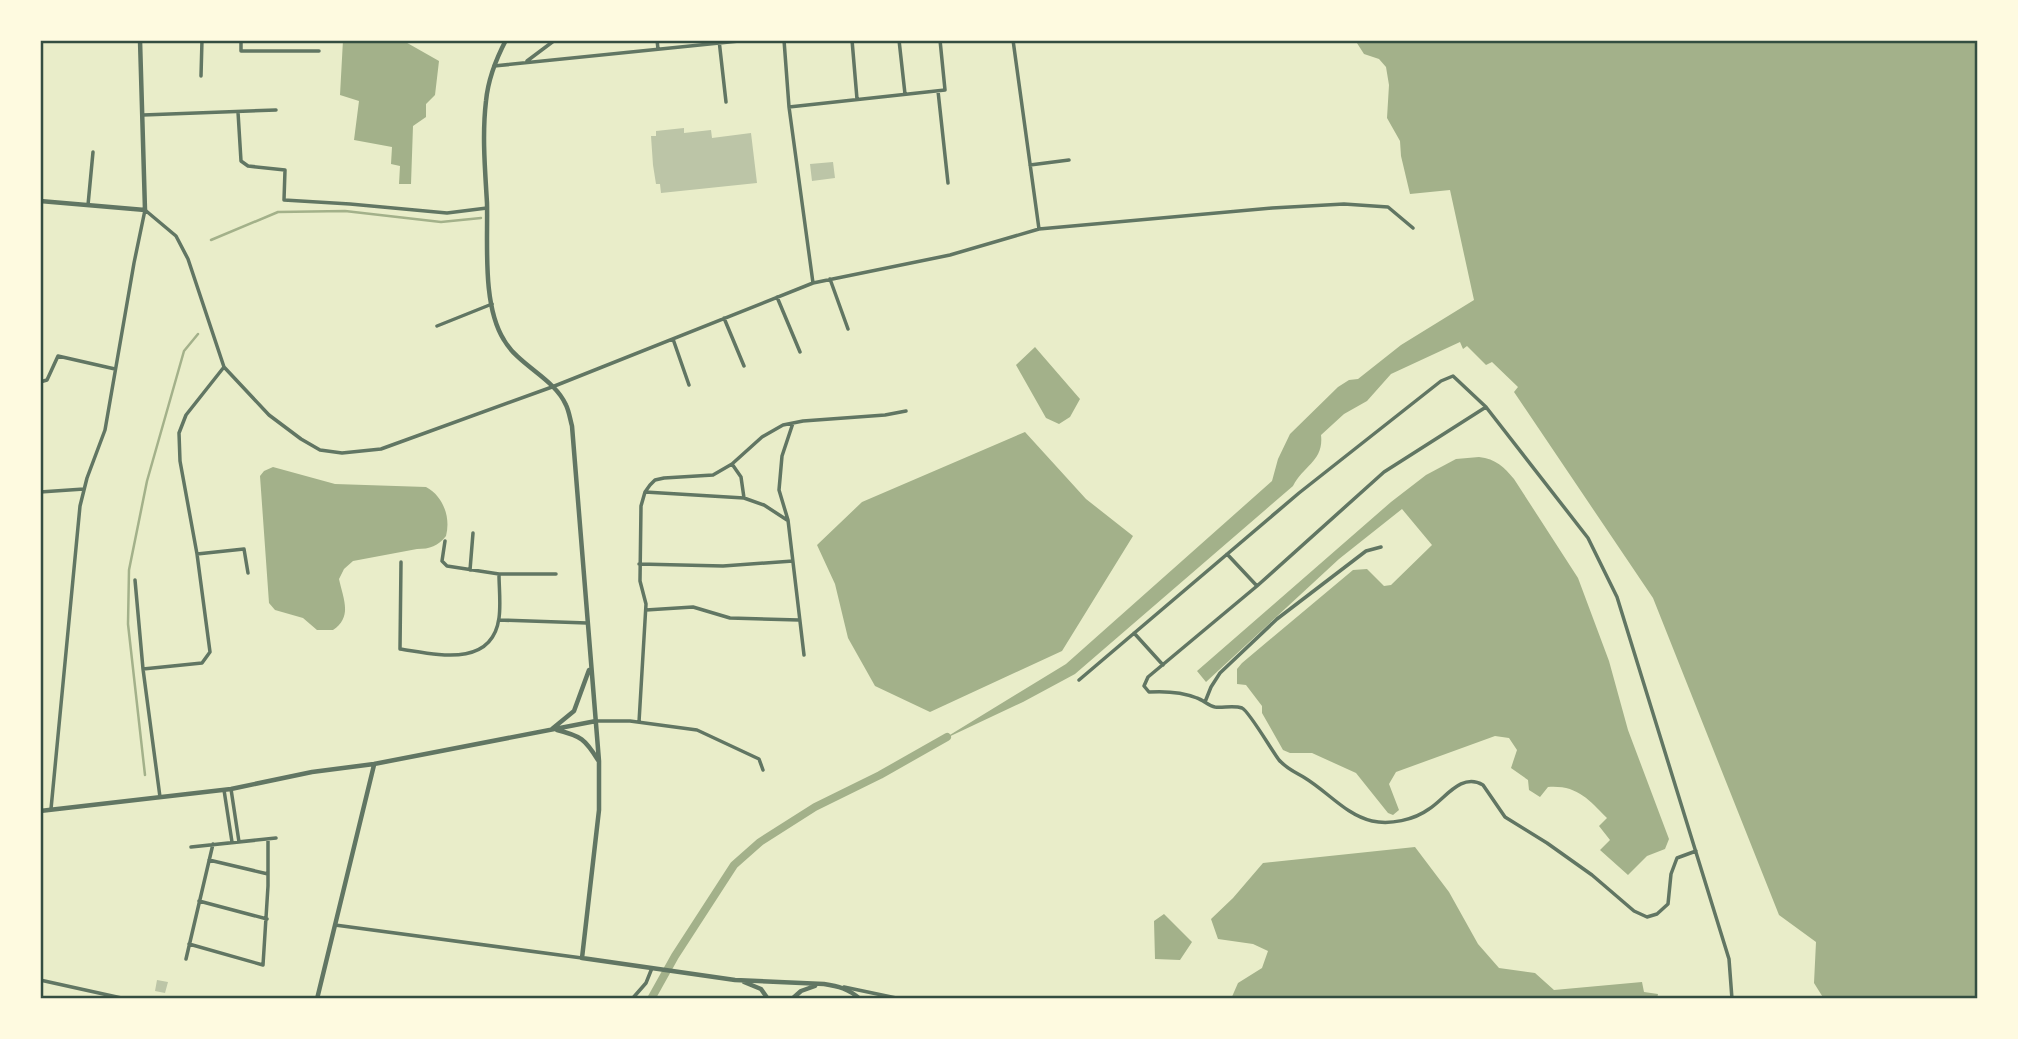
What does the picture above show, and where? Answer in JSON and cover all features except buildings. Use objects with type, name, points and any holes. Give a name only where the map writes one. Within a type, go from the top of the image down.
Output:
[{"type":"street","points":[[51,809],[80,506],[105,430],[145,210],[140,40]]},
{"type":"street","points":[[201,76],[202,40]]},
{"type":"street","points":[[241,40],[241,51],[318,51]]},
{"type":"street","points":[[506,40],[494,66],[485,110],[492,304],[493,315],[503,340],[523,364],[552,387],[566,404],[572,426],[599,761],[599,810],[582,958]]},
{"type":"street","points":[[525,63],[555,40]]},
{"type":"street","points":[[657,40],[658,49]]},
{"type":"street","points":[[494,66],[749,40]]},
{"type":"street","points":[[784,40],[789,107],[813,283]]},
{"type":"street","points":[[852,40],[857,99]]},
{"type":"street","points":[[899,40],[905,94]]},
{"type":"street","points":[[789,107],[945,90],[940,40]]},
{"type":"street","points":[[1013,40],[1039,229]]},
{"type":"street","points":[[719,42],[726,102]]},
{"type":"street","points":[[938,91],[948,183]]},
{"type":"street","points":[[143,115],[275,110]]},
{"type":"street","points":[[238,112],[241,161],[248,166],[285,170],[284,200],[447,214],[487,208]]},
{"type":"street","points":[[88,205],[93,152]]},
{"type":"street","points":[[1030,165],[1069,160]]},
{"type":"street","points":[[40,201],[145,210],[176,236],[188,259],[224,367],[269,415],[301,439],[320,450],[342,453],[381,449],[552,387],[813,283],[950,255],[1039,229],[1343,204],[1388,208],[1413,228]]},
{"type":"street","points":[[830,279],[848,329]]},
{"type":"street","points":[[777,297],[800,352]]},
{"type":"street","points":[[437,326],[492,304]]},
{"type":"street","points":[[724,318],[744,366]]},
{"type":"street","points":[[673,338],[689,385]]},
{"type":"street","points":[[40,382],[47,380],[58,356],[115,369]]},
{"type":"street","points":[[143,669],[202,663],[210,652],[197,554],[180,461],[179,433],[186,415],[224,367]]},
{"type":"street","points":[[1079,680],[1378,429],[1441,381],[1453,376],[1486,407],[1588,538],[1616,597],[1729,960],[1732,999]]},
{"type":"street","points":[[1486,407],[1384,472],[1257,586],[1147,677],[1144,686],[1149,692],[1194,696],[1212,707],[1245,709],[1264,740],[1290,771],[1305,778],[1351,812],[1371,821],[1384,822],[1414,817],[1429,810],[1463,783],[1478,782],[1483,785],[1505,817],[1547,843],[1642,915],[1652,917],[1668,904],[1674,864],[1683,855],[1696,851]]},
{"type":"street","points":[[639,722],[646,610],[639,564],[641,506],[645,492],[655,480],[713,475],[732,464],[762,437],[783,425],[906,411]]},
{"type":"street","points":[[794,422],[780,471],[779,490],[788,520],[804,655]]},
{"type":"street","points":[[732,464],[741,477],[744,498]]},
{"type":"street","points":[[40,492],[84,489]]},
{"type":"street","points":[[645,492],[744,498],[764,505],[788,520]]},
{"type":"street","points":[[470,570],[473,533]]},
{"type":"street","points":[[445,541],[442,561],[447,566],[499,574],[556,574]]},
{"type":"street","points":[[1205,702],[1210,687],[1220,673],[1277,619],[1366,551],[1381,547]]},
{"type":"street","points":[[197,554],[244,549],[248,573]]},
{"type":"street","points":[[1227,554],[1257,586]]},
{"type":"street","points":[[639,564],[723,566],[793,561]]},
{"type":"street","points":[[401,562],[400,649],[432,653],[479,652],[489,642],[499,620],[499,574]]},
{"type":"street","points":[[135,580],[143,669],[160,797]]},
{"type":"street","points":[[646,610],[693,607],[730,618],[799,620]]},
{"type":"street","points":[[499,620],[587,623]]},
{"type":"street","points":[[1134,633],[1163,665]]},
{"type":"street","points":[[552,729],[574,711],[590,666]]},
{"type":"street","points":[[40,811],[232,789],[596,721],[639,722],[697,730],[759,759],[763,770]]},
{"type":"street","points":[[552,729],[578,735],[588,744],[599,761]]},
{"type":"street","points":[[317,999],[374,764]]},
{"type":"street","points":[[232,789],[239,842]]},
{"type":"street","points":[[224,790],[232,842]]},
{"type":"street","points":[[191,847],[276,838]]},
{"type":"street","points":[[189,944],[263,965],[267,919],[268,839]]},
{"type":"street","points":[[186,959],[213,844]]},
{"type":"street","points":[[209,860],[268,874]]},
{"type":"street","points":[[199,901],[267,919]]},
{"type":"street","points":[[335,925],[735,980],[824,984],[901,999]]},
{"type":"street","points":[[632,999],[654,969]]},
{"type":"street","points":[[40,980],[126,999]]},
{"type":"street","points":[[735,980],[761,989],[768,999]]},
{"type":"street","points":[[792,999],[810,987],[824,984]]},
{"type":"street","points":[[839,986],[860,999]]},
{"type":"shaded area","points":[[343,40],[402,40],[439,61],[435,95],[426,104],[426,117],[413,126],[411,184],[399,184],[400,166],[391,164],[392,147],[354,140],[359,101],[340,95]]},
{"type":"shaded area","points":[[1355,40],[1978,40],[1978,999],[1824,999],[1814,983],[1816,942],[1779,915],[1653,598],[1514,392],[1518,387],[1492,362],[1486,365],[1467,346],[1463,349],[1460,342],[1391,374],[1367,401],[1344,414],[1321,435],[1316,457],[1293,486],[1075,674],[940,741],[1066,664],[1272,481],[1278,459],[1290,434],[1338,387],[1349,380],[1358,379],[1401,345],[1474,300],[1450,190],[1410,194],[1400,141],[1387,118],[1389,85],[1386,67],[1379,59],[1364,54]]},
{"type":"shaded area","points":[[1035,347],[1080,399],[1070,417],[1059,424],[1046,418],[1016,365]]},
{"type":"shaded area","points":[[1025,432],[1086,499],[1133,536],[1062,651],[930,712],[875,686],[848,638],[835,584],[817,545],[862,502]]},
{"type":"shaded area","points":[[1479,457],[1499,464],[1514,479],[1578,578],[1609,661],[1628,730],[1669,839],[1665,849],[1647,856],[1628,875],[1600,850],[1610,840],[1599,826],[1607,818],[1588,799],[1567,788],[1548,787],[1540,797],[1529,790],[1528,780],[1511,768],[1517,750],[1509,738],[1495,736],[1396,772],[1389,784],[1399,810],[1393,815],[1388,813],[1356,773],[1312,753],[1290,753],[1283,750],[1262,713],[1262,706],[1246,685],[1237,684],[1237,669],[1242,663],[1353,570],[1367,569],[1384,586],[1391,585],[1432,545],[1402,509],[1339,559],[1206,682],[1197,671],[1391,502],[1426,475],[1456,459]]},
{"type":"shaded area","points":[[273,467],[335,484],[426,487],[437,496],[444,508],[446,536],[430,548],[353,561],[344,569],[339,579],[345,607],[343,619],[333,630],[317,630],[303,618],[275,610],[269,603],[260,476]]},
{"type":"shaded area","points":[[1415,847],[1449,892],[1478,944],[1499,968],[1535,973],[1554,990],[1642,982],[1644,992],[1658,994],[1657,999],[1231,999],[1238,983],[1262,968],[1268,951],[1253,944],[1218,939],[1211,919],[1263,863]]},
{"type":"shaded area","points":[[1164,914],[1192,942],[1180,960],[1155,959],[1154,921]]},
{"type":"waterway","points":[[211,240],[278,212],[345,211],[441,222],[481,218]]},
{"type":"waterway","points":[[145,775],[128,624],[129,570],[147,481],[184,351],[198,334]]},
{"type":"waterway","points":[[651,999],[675,956],[734,865],[760,842],[815,807],[880,775],[947,737]]}]
